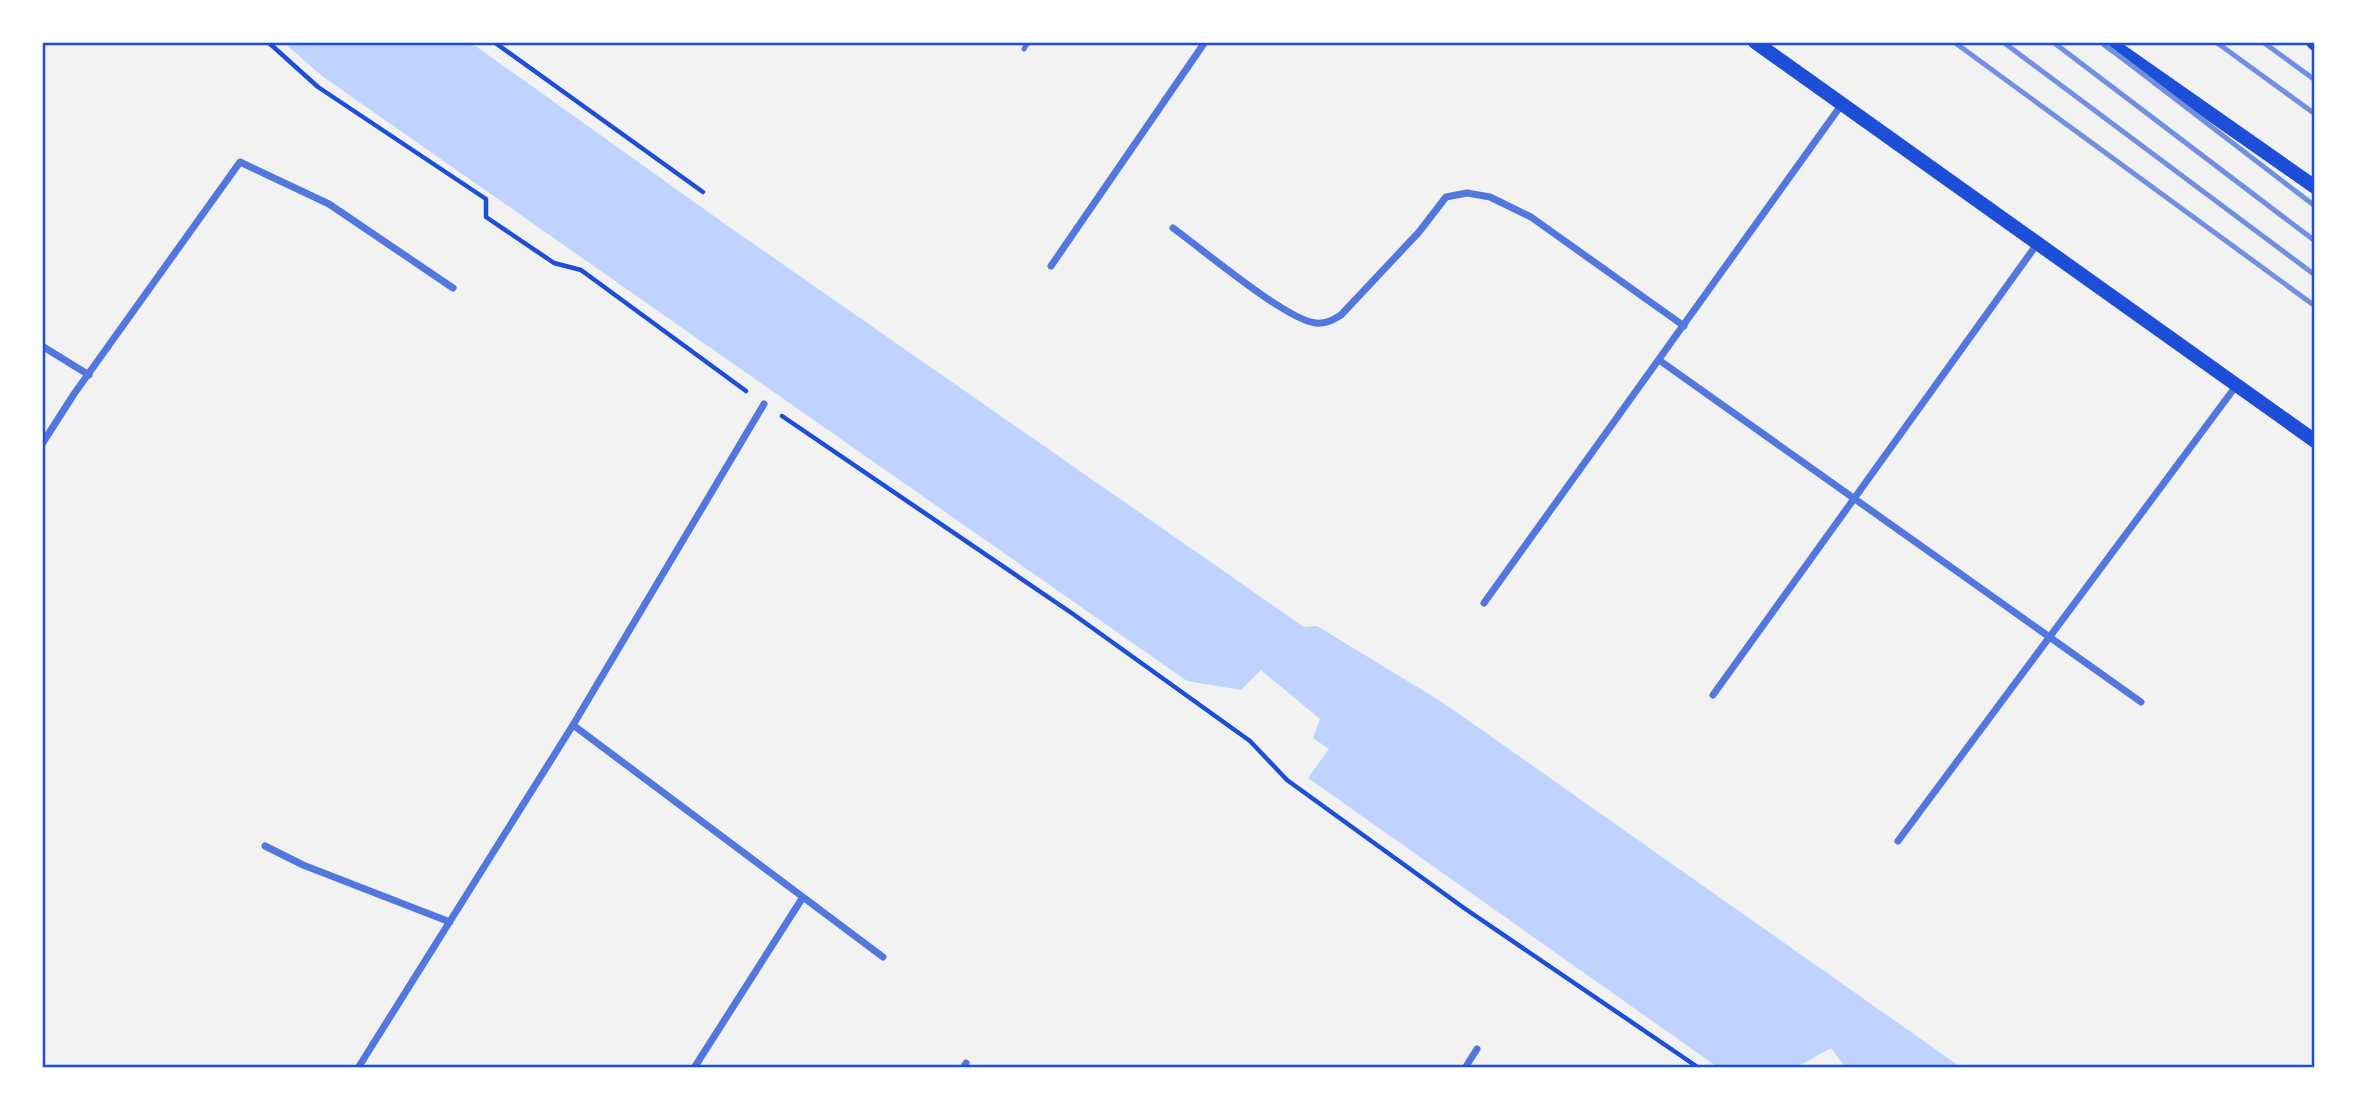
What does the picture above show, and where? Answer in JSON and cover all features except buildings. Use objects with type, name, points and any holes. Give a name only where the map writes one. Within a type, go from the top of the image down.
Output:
[{"type":"main road","points":[[1755,42],[2315,441]]},
{"type":"main road","points":[[2108,42],[2315,187]]},
{"type":"street","points":[[1051,266],[1205,42]]},
{"type":"street","points":[[1484,603],[1842,104]]},
{"type":"street","points":[[42,444],[240,162],[329,204],[453,288]]},
{"type":"street","points":[[1173,228],[1287,310],[1317,323],[1331,322],[1341,315],[1419,232],[1446,197],[1467,193],[1490,197],[1531,217],[1684,326]]},
{"type":"street","points":[[1713,695],[2038,243]]},
{"type":"street","points":[[42,346],[89,375]]},
{"type":"street","points":[[1659,360],[2051,635],[2141,702]]},
{"type":"street","points":[[1898,841],[2237,385]]},
{"type":"street","points":[[359,1068],[573,725],[764,404]]},
{"type":"street","points":[[573,725],[883,957]]},
{"type":"street","points":[[265,846],[303,865],[450,922]]},
{"type":"street","points":[[694,1068],[803,897]]},
{"type":"street","points":[[1465,1068],[1477,1049]]},
{"type":"lane","points":[[1024,49],[1028,42]]},
{"type":"path","points":[[268,42],[318,87],[486,199],[486,217],[554,264],[581,270],[764,404],[1073,614],[1250,741],[1298,788],[1464,908],[1699,1068]]},
{"type":"path","points":[[494,42],[703,192]]},
{"type":"water","points":[[283,42],[470,42],[725,224],[1304,627],[1317,626],[1442,702],[1962,1068],[1846,1068],[1831,1048],[1795,1068],[1719,1068],[1308,778],[1329,749],[1313,738],[1320,719],[1261,670],[1241,690],[1187,681],[322,76]]},
{"type":"railway","points":[[1954,42],[2315,306]]},
{"type":"railway","points":[[2003,42],[2315,275]]},
{"type":"railway","points":[[2053,42],[2315,241]]},
{"type":"railway","points":[[2101,42],[2315,206]]},
{"type":"railway","points":[[2216,42],[2315,114]]},
{"type":"railway","points":[[2263,42],[2315,80]]}]
